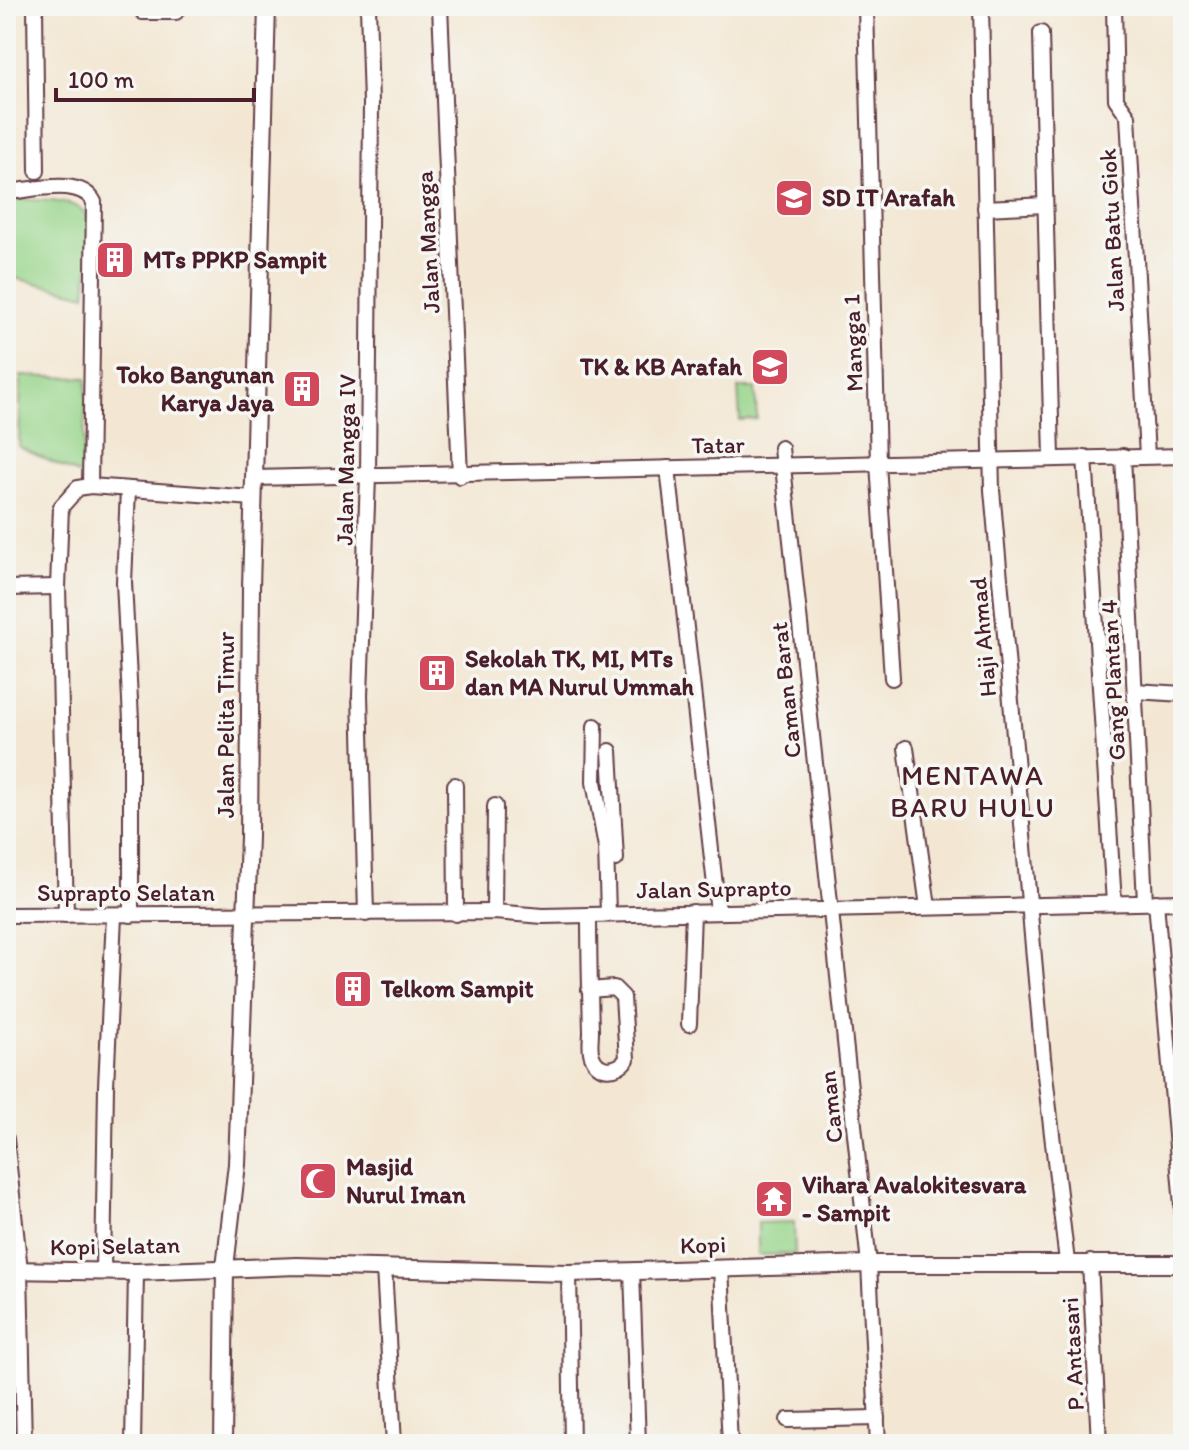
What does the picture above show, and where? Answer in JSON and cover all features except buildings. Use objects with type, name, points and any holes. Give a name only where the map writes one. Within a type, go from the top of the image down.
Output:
[{"type":"street","points":[[35,6],[37,171]]},
{"type":"street","points":[[139,6],[143,12],[176,12]]},
{"type":"street","name":"Jalan Pelita Timur","points":[[223,1444],[225,1267],[237,1164],[246,915],[253,498],[267,6]]},
{"type":"street","name":"Jalan Mangga IV","points":[[366,914],[360,695],[368,477],[371,103],[368,6]]},
{"type":"street","name":"Jalan Mangga","points":[[440,6],[460,476]]},
{"type":"street","name":"Mangga 1","points":[[866,6],[878,463],[892,678]]},
{"type":"street","name":"Haji Ahmad","points":[[981,6],[991,459],[1029,905],[1067,1262]]},
{"type":"street","name":"Jalan Batu Giok","points":[[1114,6],[1116,99],[1128,116],[1147,456]]},
{"type":"street","points":[[1041,33],[1052,458]]},
{"type":"street","points":[[6,192],[75,187],[89,194],[94,202],[90,486]]},
{"type":"street","points":[[985,208],[1045,205]]},
{"type":"street","name":"Caman Barat","points":[[781,448],[832,909]]},
{"type":"street","name":"Gang Plantan 4","points":[[1123,456],[1150,902],[1183,1217]]},
{"type":"street","name":"Tatar","points":[[254,478],[460,476],[1183,456]]},
{"type":"street","points":[[1085,457],[1114,903]]},
{"type":"street","points":[[668,468],[718,912]]},
{"type":"street","points":[[66,915],[58,587],[61,507],[78,488],[90,486],[253,498]]},
{"type":"street","points":[[128,490],[124,582],[131,720],[131,915]]},
{"type":"street","points":[[6,588],[58,587]]},
{"type":"street","points":[[1135,691],[1183,694]]},
{"type":"street","points":[[595,726],[594,782],[606,847],[613,914]]},
{"type":"street","points":[[906,748],[928,907]]},
{"type":"street","points":[[610,751],[613,914]]},
{"type":"street","points":[[455,785],[456,914]]},
{"type":"street","points":[[494,912],[495,806]]},
{"type":"street","name":"Jalan Suprapto","points":[[246,915],[494,912],[589,915],[1183,902]]},
{"type":"street","name":"Caman","points":[[832,909],[869,1264],[878,1444]]},
{"type":"street","points":[[689,1024],[693,912]]},
{"type":"street","name":"Suprapto Selatan","points":[[6,915],[246,915]]},
{"type":"street","points":[[589,915],[589,990],[591,1053],[597,1064],[606,1069],[618,1068],[627,1059],[623,997],[614,988],[589,990]]},
{"type":"street","points":[[103,1271],[106,1071],[114,916]]},
{"type":"street","points":[[6,1139],[24,1444]]},
{"type":"street","name":"P. Antasari","points":[[1090,1262],[1099,1444]]},
{"type":"street","name":"Kopi","points":[[225,1267],[569,1273],[869,1264],[1183,1264]]},
{"type":"street","name":"Kopi Selatan","points":[[13,1270],[136,1272],[225,1267]]},
{"type":"street","points":[[384,1268],[394,1444]]},
{"type":"street","points":[[721,1268],[730,1444]]},
{"type":"street","points":[[632,1271],[638,1444]]},
{"type":"street","points":[[133,1444],[136,1272]]},
{"type":"street","points":[[569,1273],[572,1444]]},
{"type":"street","points":[[788,1420],[877,1418]]},
{"type":"green space","points":[[6,199],[61,202],[76,206],[85,213],[90,225],[86,295],[6,276]]},
{"type":"green space","points":[[21,376],[87,378],[82,476],[19,447]]},
{"type":"green space","points":[[738,388],[755,388],[757,419],[740,420]]},
{"type":"green space","points":[[794,1222],[795,1254],[758,1255],[758,1223]]},
{"type":"place","name":"SD IT Arafah","points":[[794,198]]},
{"type":"place","name":"MTs PPKP Sampit","points":[[115,260]]},
{"type":"place","name":"TK & KB Arafah","points":[[770,367]]},
{"type":"place","name":"Toko Bangunan Karya Jaya","points":[[302,389]]},
{"type":"place","name":"Sekolah TK, MI, MTs dan MA Nurul Ummah","points":[[437,673]]},
{"type":"place","name":"Telkom Sampit","points":[[353,989]]},
{"type":"place","name":"Masjid Nurul Iman","points":[[318,1181]]},
{"type":"place","name":"Vihara Avalokitesvara - Sampit","points":[[774,1199]]},
{"type":"district","name":"MENTAWA BARU HULU","points":[[973,791]]}]
